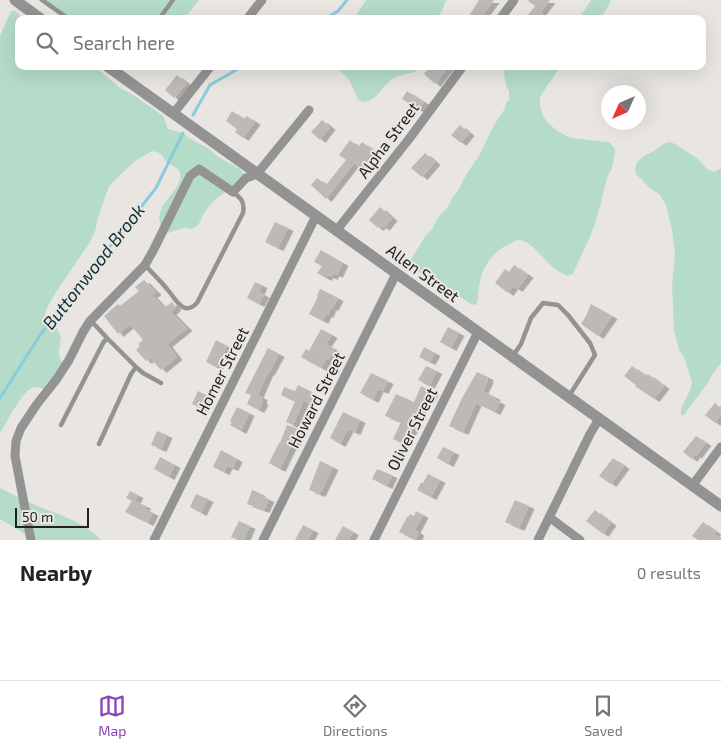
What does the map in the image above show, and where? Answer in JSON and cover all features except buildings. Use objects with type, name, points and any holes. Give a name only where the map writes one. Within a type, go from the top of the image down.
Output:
[{"type":"street","points":[[15,0],[36,15]]},
{"type":"street","points":[[251,15],[262,0]]},
{"type":"street","points":[[503,15],[514,0]]},
{"type":"street","name":"Allen Street","points":[[120,70],[174,114],[721,506]]},
{"type":"street","points":[[174,114],[208,70]]},
{"type":"street","name":"Alpha Street","points":[[336,231],[409,139],[460,70]]},
{"type":"street","points":[[31,540],[15,456],[16,441],[21,428],[69,360],[90,321],[145,265],[190,176],[199,168],[233,192],[246,178],[257,174],[309,110]]},
{"type":"street","name":"Homer Street","points":[[154,540],[316,216]]},
{"type":"street","name":"Howard Street","points":[[263,540],[396,274]]},
{"type":"street","name":"Oliver Street","points":[[374,540],[478,332]]},
{"type":"street","points":[[538,540],[599,419]]},
{"type":"street","points":[[692,486],[721,447]]},
{"type":"street","points":[[549,517],[580,540]]},
{"type":"lane","points":[[42,0],[63,15]]},
{"type":"lane","points":[[162,15],[174,0]]},
{"type":"lane","points":[[145,265],[178,303],[184,308],[194,307],[244,213],[241,198],[233,192]]},
{"type":"lane","points":[[513,357],[521,344],[531,318],[544,303],[558,305],[590,343],[595,355],[569,397]]},
{"type":"lane","points":[[90,321],[136,367],[162,383]]},
{"type":"lane","points":[[61,425],[103,342],[107,338]]},
{"type":"lane","points":[[99,444],[130,374],[136,367]]},
{"type":"green space","points":[[38,0],[199,0],[187,15],[59,15]]},
{"type":"green space","points":[[366,0],[448,0],[445,2],[439,15],[356,15]]},
{"type":"green space","points":[[591,0],[611,0],[602,15],[580,15]]},
{"type":"green space","points":[[11,11],[15,11],[20,15],[15,15],[15,70],[99,70],[120,88],[132,94],[163,116],[168,129],[183,133],[209,149],[220,158],[240,169],[249,179],[216,199],[196,226],[191,229],[182,228],[168,233],[161,225],[159,217],[162,208],[178,185],[180,178],[178,169],[167,162],[160,154],[152,151],[135,161],[109,186],[97,220],[96,229],[90,242],[56,292],[45,313],[45,319],[57,328],[61,337],[59,356],[63,364],[46,389],[35,387],[25,393],[0,433],[0,36]]},
{"type":"green space","points":[[337,70],[417,70],[391,80],[375,97],[363,102],[357,98],[351,84]]},
{"type":"green space","points":[[505,70],[558,70],[540,97],[543,116],[548,123],[556,130],[572,138],[607,142],[615,149],[612,168],[607,178],[595,224],[573,274],[567,276],[560,272],[550,265],[532,246],[522,240],[517,240],[499,250],[487,263],[481,277],[476,305],[466,301],[433,277],[418,272],[411,266],[410,261],[426,235],[458,191],[504,110],[509,100],[509,91],[504,75]]},
{"type":"green space","points":[[669,142],[697,158],[707,169],[714,172],[721,168],[721,363],[684,415],[681,415],[681,408],[690,391],[692,382],[684,357],[679,350],[674,330],[672,286],[675,254],[672,230],[666,205],[660,195],[636,174],[635,170],[637,162],[644,156]]},
{"type":"green space","points":[[0,488],[79,523],[101,540],[35,540],[0,519]]},
{"type":"waterway","name":"Buttonwood Brook","points":[[332,15],[338,11],[347,0]]},
{"type":"waterway","name":"Buttonwood Brook","points":[[193,115],[210,85],[236,70]]},
{"type":"waterway","name":"Buttonwood Brook","points":[[0,398],[40,335],[156,188],[183,133]]}]
